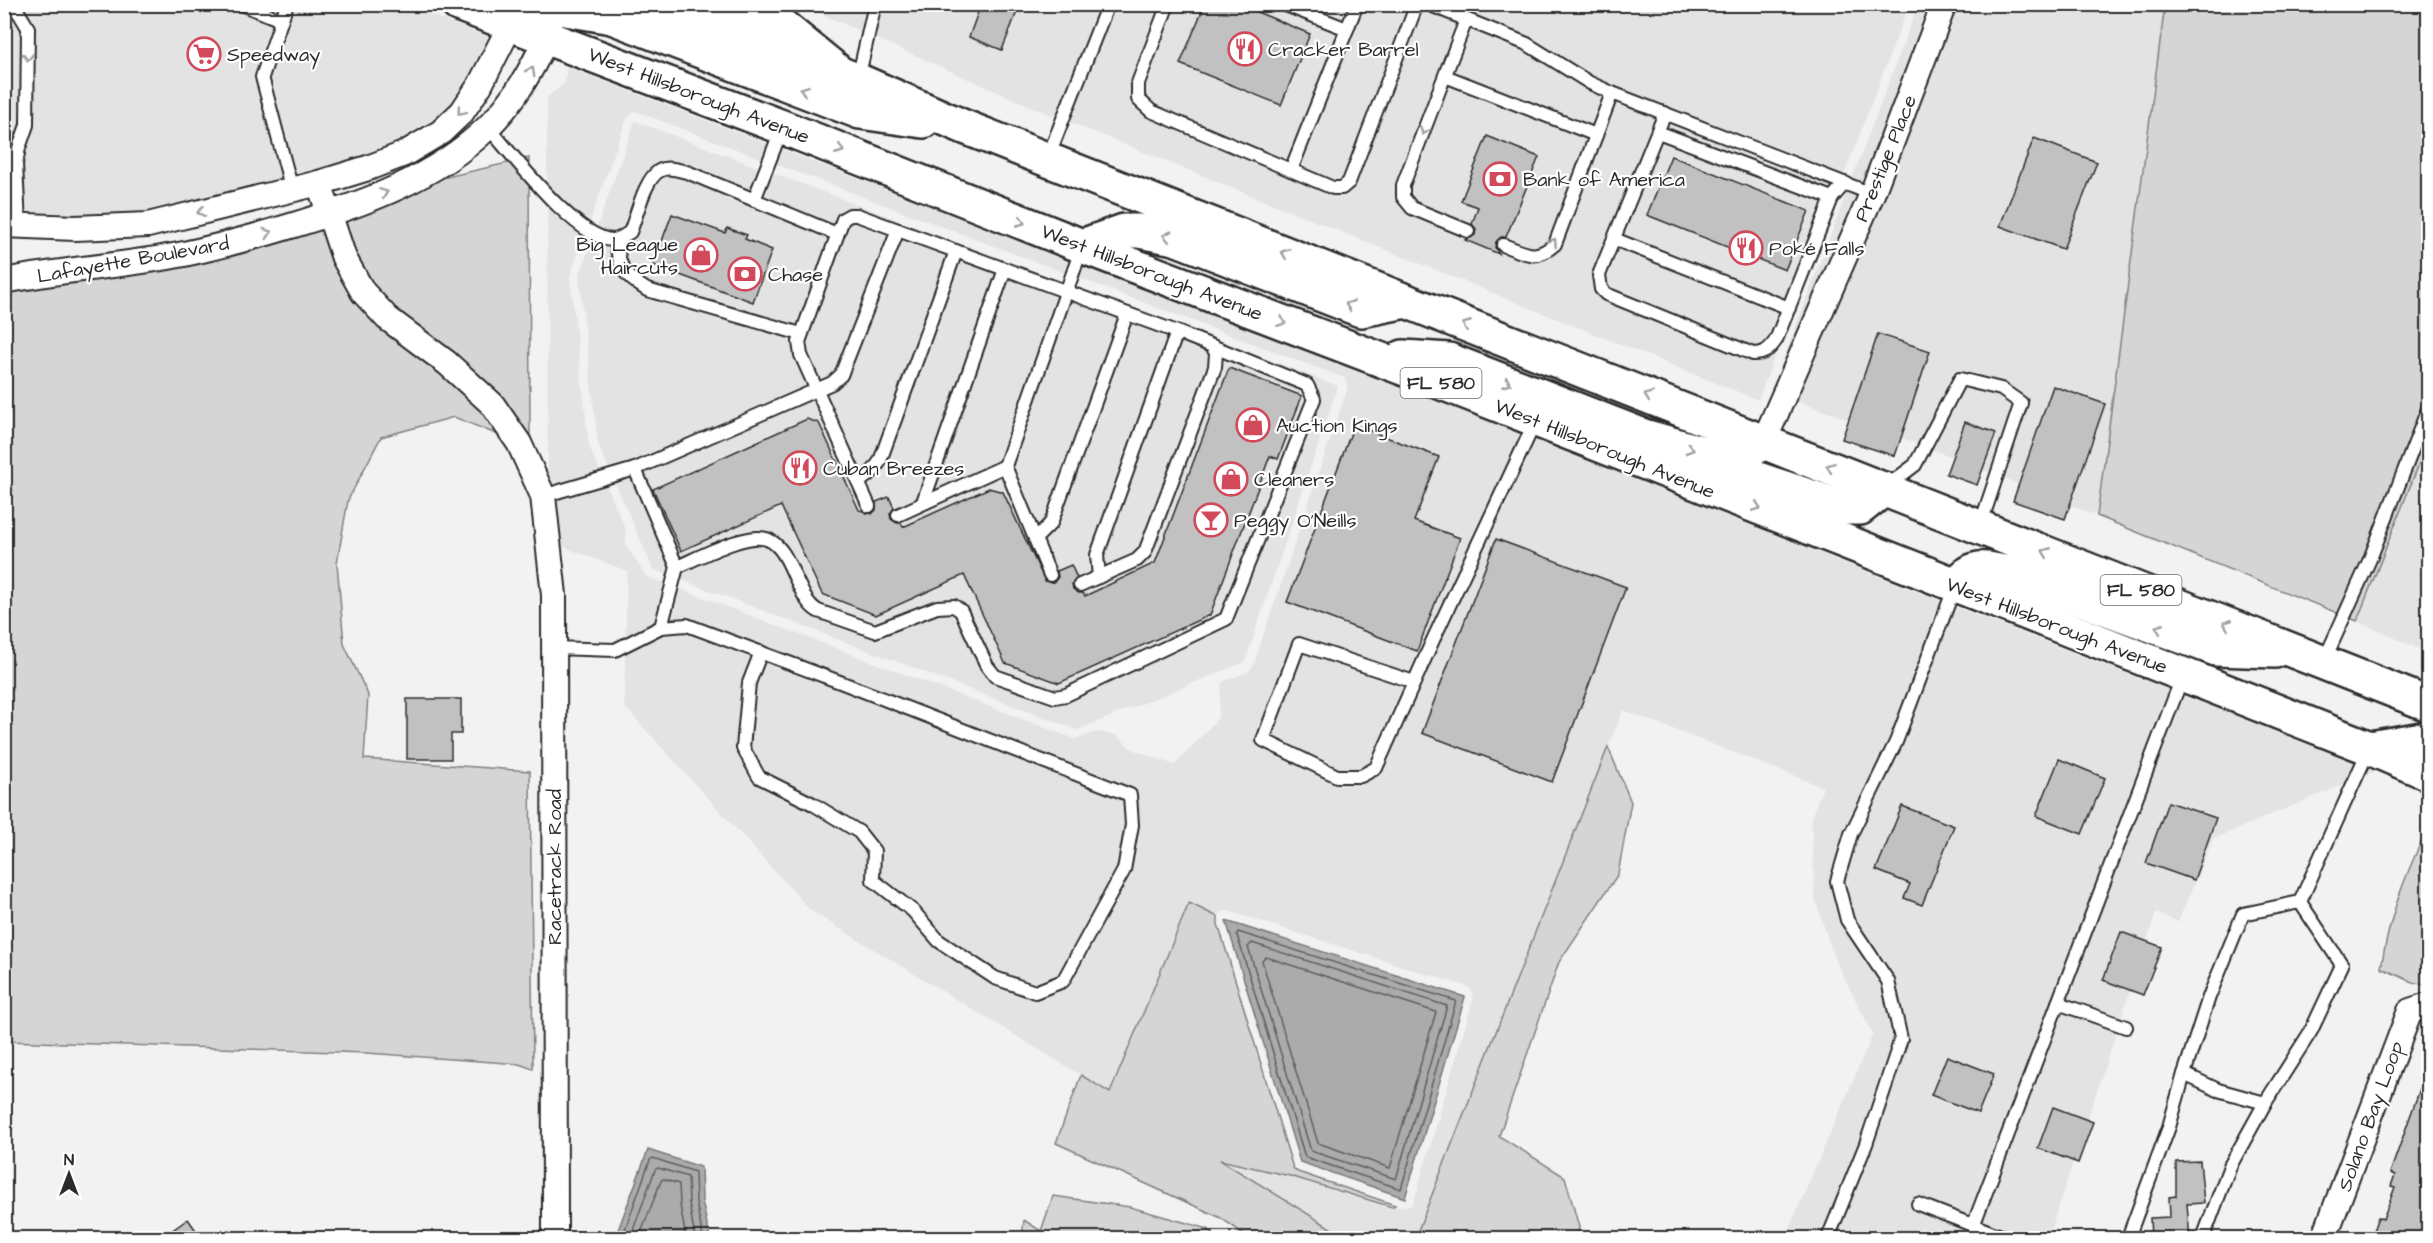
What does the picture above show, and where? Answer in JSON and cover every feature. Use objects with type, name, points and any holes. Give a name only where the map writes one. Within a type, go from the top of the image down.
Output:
[{"type":"main road","name":"FL 580","points":[[458,4],[514,14]]},
{"type":"main road","name":"FL 580","points":[[650,4],[848,77],[962,126],[2428,704]]},
{"type":"main road","points":[[735,4],[782,26],[848,77]]},
{"type":"main road","name":"West Hillsborough Avenue","points":[[514,14],[563,13],[619,65],[1082,246],[1369,355],[2370,748],[2428,773]]},
{"type":"main road","points":[[563,13],[612,17],[860,112],[962,126]]},
{"type":"main road","points":[[1082,246],[1124,231],[1139,231],[1175,238],[1361,310],[1406,301]]},
{"type":"main road","points":[[1369,355],[1449,360],[1644,436],[1700,452],[1733,458],[1747,453],[1764,441]]},
{"type":"main road","points":[[1691,482],[1752,477],[1844,508],[1860,508],[1884,489]]},
{"type":"main road","points":[[1956,585],[1966,573],[1980,568],[2010,573],[2216,650],[2311,657]]},
{"type":"main road","points":[[2370,748],[2428,738]]},
{"type":"street","name":"Prestige Place","points":[[1764,441],[1872,194],[1944,4]]},
{"type":"street","name":"Lafayette Boulevard","points":[[4,281],[183,254],[249,238],[329,214],[394,189],[438,166],[488,127],[525,82],[563,13]]},
{"type":"street","name":"Lafayette Boulevard","points":[[12,225],[75,228],[148,225],[319,183],[404,154],[441,132],[462,112],[480,86],[514,14]]},
{"type":"street","points":[[319,183],[344,258],[363,291],[387,318],[447,363],[492,404],[519,443],[543,496]]},
{"type":"street","name":"Racetrack Road","points":[[543,496],[554,595],[555,1239]]},
{"type":"street","name":"Solano Bay Loop","points":[[2324,1239],[2410,1011],[2428,1005]]},
{"type":"lane","points":[[10,4],[28,28],[27,125],[18,148],[12,225]]},
{"type":"lane","points":[[241,4],[282,20]]},
{"type":"lane","points":[[287,4],[262,77],[292,190]]},
{"type":"lane","points":[[848,77],[875,4]]},
{"type":"lane","points":[[1047,159],[1108,4]]},
{"type":"lane","points":[[1167,4],[1137,83],[1138,99],[1151,111],[1333,188],[1342,189],[1348,182],[1417,4]]},
{"type":"lane","points":[[1283,4],[1347,29]]},
{"type":"lane","points":[[1291,170],[1357,4]]},
{"type":"lane","points":[[1428,4],[1527,44],[1590,83],[1612,93],[1872,194]]},
{"type":"lane","points":[[1466,20],[1403,185],[1403,197],[1412,208],[1468,231]]},
{"type":"lane","points":[[1445,76],[1596,135]]},
{"type":"lane","points":[[1503,245],[1532,256],[1544,253],[1555,244],[1612,93]]},
{"type":"lane","points":[[1665,113],[1599,275],[1600,289],[1606,294],[1753,354],[1762,354],[1770,350],[1832,198],[1845,183]]},
{"type":"lane","points":[[488,127],[556,205],[573,220],[604,238],[616,240],[630,232],[649,182],[660,170],[671,168],[687,172],[837,234]]},
{"type":"lane","points":[[754,200],[782,127]]},
{"type":"lane","points":[[1658,132],[1832,198]]},
{"type":"lane","points":[[676,567],[730,544],[757,537],[768,539],[782,551],[805,597],[818,611],[875,631],[937,607],[954,606],[961,611],[987,666],[995,676],[1055,697],[1066,695],[1226,619],[1314,399],[1307,385],[1177,332],[857,215],[850,215],[843,219],[799,342],[801,355],[870,506]]},
{"type":"lane","points":[[543,496],[635,469],[832,382],[841,375],[898,230]]},
{"type":"lane","points":[[1614,239],[1789,308]]},
{"type":"lane","points":[[616,240],[618,259],[622,269],[629,279],[647,290],[801,334]]},
{"type":"lane","points":[[1050,574],[1005,466],[1082,246]]},
{"type":"lane","points":[[859,482],[873,471],[880,461],[956,251]]},
{"type":"lane","points":[[923,502],[1005,269]]},
{"type":"lane","points":[[1035,539],[1051,523],[1126,314]]},
{"type":"lane","points":[[1099,577],[1097,555],[1177,332]]},
{"type":"lane","points":[[1080,585],[1137,560],[1145,552],[1215,368],[1216,353],[1212,346]]},
{"type":"lane","points":[[1884,489],[1916,465],[1960,379],[2001,389],[2021,403],[1980,527]]},
{"type":"lane","points":[[2311,657],[2370,559],[2428,409]]},
{"type":"lane","points":[[1414,682],[1299,644],[1263,740],[1337,776],[1361,776],[1376,768],[1535,421]]},
{"type":"lane","points":[[898,515],[1005,466]]},
{"type":"lane","points":[[635,469],[676,567],[661,627]]},
{"type":"lane","points":[[1828,1239],[1866,1144],[1901,1039],[1888,981],[1848,920],[1836,881],[1851,834],[1896,742],[1956,585]]},
{"type":"lane","points":[[554,648],[615,650],[661,627],[687,625],[760,652],[1130,795],[1132,825],[1124,870],[1063,981],[1035,992],[995,978],[939,941],[913,911],[873,880],[874,852],[859,832],[813,804],[759,777],[743,748],[749,683],[760,652]]},
{"type":"lane","points":[[1973,1226],[2183,675]]},
{"type":"lane","points":[[2300,902],[2370,748]]},
{"type":"lane","points":[[2128,1239],[2169,1127],[2209,997],[2243,914],[2300,902]]},
{"type":"lane","points":[[2203,1239],[2230,1166],[2265,1103],[2311,1031],[2342,965],[2300,902]]},
{"type":"lane","points":[[2058,1003],[2126,1028]]},
{"type":"lane","points":[[2184,1074],[2218,1090],[2265,1103]]},
{"type":"lane","points":[[1918,1204],[2006,1239]]},
{"type":"shaded area","points":[[5,5],[403,5],[492,38],[455,104],[435,123],[400,143],[365,157],[316,172],[147,213],[75,216],[5,213]]},
{"type":"shaded area","points":[[801,5],[1909,5],[1758,400],[1032,107]]},
{"type":"shaded area","points":[[1918,5],[1933,5],[1863,189],[1774,393],[1771,392]]},
{"type":"shaded area","points":[[1956,5],[2165,5],[2097,516],[1919,444],[1793,400],[1882,198]]},
{"type":"shaded area","points":[[2165,5],[2428,5],[2428,441],[2357,621],[2097,516]]},
{"type":"shaded area","points":[[567,67],[1492,422],[1953,606],[2376,771],[2213,839],[2178,922],[2156,913],[2048,1238],[1785,1238],[1873,1034],[1833,955],[1815,898],[1811,818],[1823,787],[1623,710],[1415,1238],[1347,1238],[1217,1159],[1290,1176],[1392,1207],[1410,1206],[1414,1201],[1473,1000],[1472,991],[1468,987],[1228,911],[1223,911],[1218,917],[1189,903],[1110,1093],[811,911],[624,706],[627,571],[548,541],[547,97],[565,83]],"holes":[[[635,111],[1344,378],[1347,390],[1253,666],[1248,672],[1222,682],[1218,718],[1175,765],[1132,749],[1116,735],[1097,732],[1075,739],[646,576],[626,546],[626,530],[589,446],[570,276],[627,118]]]},
{"type":"shaded area","points":[[635,121],[1338,386],[1245,662],[1077,730],[653,569],[598,444],[579,277]]},
{"type":"shaded area","points":[[529,158],[530,442],[371,284],[353,252],[343,221],[398,201],[438,179]]},
{"type":"shaded area","points":[[323,228],[441,372],[485,413],[501,436],[454,417],[381,437],[348,500],[337,563],[344,644],[368,695],[364,759],[530,771],[533,1069],[519,1064],[367,1053],[5,1041],[5,292],[185,266],[252,250]]},
{"type":"shaded area","points":[[2428,441],[2428,653],[2357,621]]},
{"type":"shaded area","points":[[1608,747],[1631,802],[1618,874],[1559,962],[1499,1136],[1565,1177],[1579,1227],[1577,1238],[1415,1238]]},
{"type":"shaded area","points":[[2428,841],[2428,986],[2381,968],[2388,934],[2402,889],[2421,842]]},
{"type":"shaded area","points":[[1189,903],[1218,917],[1218,924],[1293,1168],[1298,1172],[1395,1205],[1392,1207],[1290,1176],[1220,1160],[1347,1238],[1250,1238],[1219,1217],[1056,1143],[1081,1075],[1110,1093]]},
{"type":"shaded area","points":[[1053,1196],[1130,1207],[1208,1229],[1217,1238],[1022,1238],[1024,1220],[1041,1231]]},
{"type":"water","points":[[1226,921],[1465,997],[1405,1198],[1300,1162]]},
{"type":"water","points":[[648,1150],[701,1167],[702,1201],[710,1238],[615,1238]]},
{"type":"building","points":[[981,4],[1020,4],[1002,50],[969,37]]},
{"type":"building","name":"Cracker Barrel","points":[[1205,4],[1238,4],[1310,34],[1281,105],[1180,64]]},
{"type":"building","name":"Bank of America","points":[[1487,136],[1539,157],[1506,237],[1501,237],[1496,242],[1495,247],[1499,254],[1465,240],[1475,235],[1476,229],[1472,224],[1478,207],[1461,201]]},
{"type":"building","points":[[2034,138],[2097,162],[2063,249],[2000,226]]},
{"type":"building","points":[[1671,156],[1809,211],[1785,270],[1647,215]]},
{"type":"building","points":[[672,214],[725,233],[727,228],[747,235],[745,239],[772,250],[753,302],[653,265]]},
{"type":"building","points":[[1878,334],[1930,351],[1895,456],[1842,439]]},
{"type":"building","points":[[1229,368],[1302,396],[1278,459],[1270,456],[1210,615],[1059,683],[1005,663],[964,575],[876,615],[822,594],[781,506],[681,551],[653,489],[807,419],[819,423],[859,510],[872,514],[876,510],[876,502],[889,497],[894,508],[890,514],[891,519],[901,523],[903,527],[989,488],[1003,492],[1045,581],[1054,582],[1058,577],[1057,571],[1071,565],[1077,578],[1072,584],[1073,589],[1085,596],[1155,563]]},
{"type":"building","points":[[2053,386],[2105,404],[2065,519],[2013,501]]},
{"type":"building","points":[[1965,422],[1996,433],[1977,485],[1946,474]]},
{"type":"building","points":[[1354,425],[1439,457],[1414,521],[1460,538],[1417,651],[1287,602]]},
{"type":"building","points":[[1496,539],[1626,587],[1552,782],[1422,733]]},
{"type":"building","points":[[407,699],[461,699],[461,734],[451,734],[451,759],[407,759]]},
{"type":"building","points":[[2059,759],[2105,778],[2082,834],[2036,816]]},
{"type":"building","points":[[2168,802],[2216,818],[2194,880],[2146,863]]},
{"type":"building","points":[[1902,806],[1954,826],[1922,905],[1904,898],[1910,884],[1876,870]]},
{"type":"building","points":[[2121,932],[2162,947],[2143,995],[2103,980]]},
{"type":"building","points":[[1947,1056],[1994,1074],[1978,1113],[1931,1095]]},
{"type":"building","points":[[2427,1069],[2428,1239],[2370,1239],[2378,1217],[2383,1219],[2395,1187],[2391,1186],[2395,1175],[2390,1173]]},
{"type":"building","points":[[2053,1107],[2093,1122],[2078,1163],[2038,1148]]},
{"type":"building","points":[[2200,1161],[2204,1203],[2187,1204],[2190,1239],[2151,1239],[2150,1218],[2170,1217],[2169,1197],[2176,1196],[2176,1162]]},
{"type":"building","points":[[188,1219],[202,1239],[160,1239]]},
{"type":"place","name":"Cracker Barrel","points":[[1245,49]]},
{"type":"place","name":"Speedway","points":[[204,54]]},
{"type":"place","name":"Bank of America","points":[[1500,179]]},
{"type":"place","name":"Poké Falls","points":[[1746,248]]},
{"type":"place","name":"Big League Haircuts","points":[[701,255]]},
{"type":"place","name":"Chase","points":[[745,274]]},
{"type":"place","name":"Auction Kings","points":[[1253,425]]},
{"type":"place","name":"Cuban Breezes","points":[[800,468]]},
{"type":"place","name":"Cleaners","points":[[1231,479]]},
{"type":"place","name":"Peggy O'Neills","points":[[1211,520]]}]
